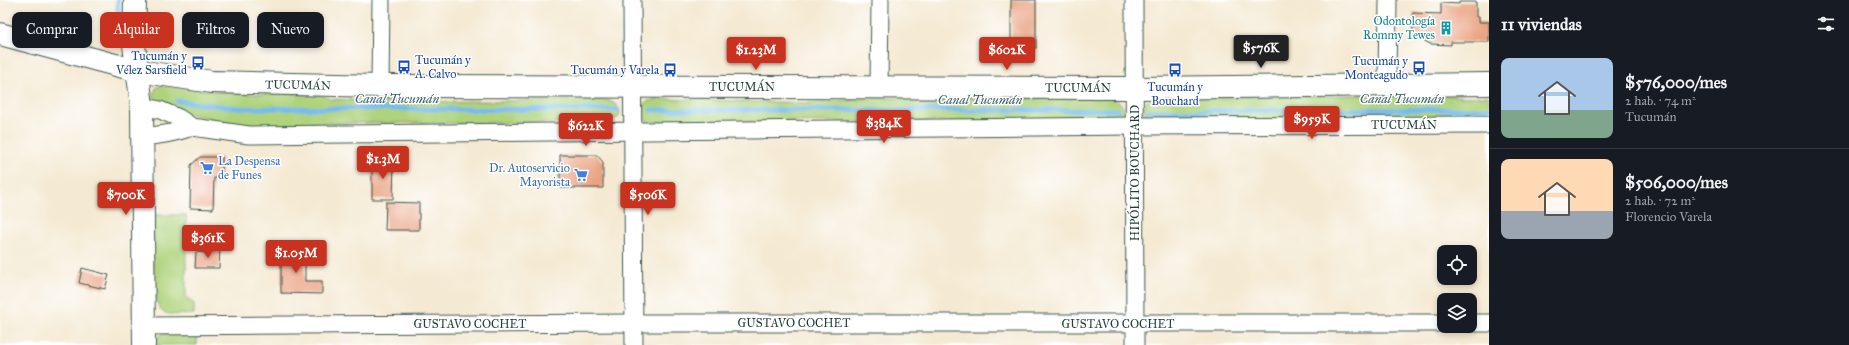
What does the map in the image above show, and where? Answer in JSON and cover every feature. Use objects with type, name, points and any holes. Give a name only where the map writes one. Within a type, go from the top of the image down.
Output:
[{"type":"main road","points":[[135,0],[134,45],[142,106],[143,136],[144,335]]},
{"type":"main road","name":"TUCUMÁN","points":[[0,34],[138,72],[212,82],[380,86],[880,88],[1135,88],[1489,84]]},
{"type":"street","points":[[380,0],[380,86]]},
{"type":"street","points":[[632,0],[634,345]]},
{"type":"street","points":[[880,0],[880,88]]},
{"type":"street","name":"HIPÓLITO BOUCHARD","points":[[1134,0],[1136,345]]},
{"type":"street","points":[[1387,86],[1388,0]]},
{"type":"street","name":"TUCUMÁN","points":[[142,106],[160,110],[179,118],[192,127]]},
{"type":"street","name":"TUCUMÁN","points":[[143,136],[160,136],[192,127],[249,135],[1134,126],[1489,125]]},
{"type":"street","name":"GUSTAVO COCHET","points":[[144,335],[634,323],[1437,323]]},
{"type":"street","points":[[1477,323],[1489,323]]},
{"type":"green space","points":[[158,86],[244,94],[319,94],[331,99],[396,102],[608,100],[616,105],[620,111],[619,117],[610,121],[599,123],[315,123],[256,128],[169,109],[155,104],[154,95]]},
{"type":"green space","points":[[1437,94],[1464,97],[1489,96],[1489,118],[1150,120],[1145,116],[1144,107],[1147,101],[1160,98]]},
{"type":"green space","points":[[871,98],[1111,98],[1116,100],[1122,106],[1124,112],[1123,116],[1114,121],[650,122],[645,120],[639,114],[642,105],[648,101],[666,99],[808,103]]},
{"type":"green space","points":[[154,215],[186,215],[186,297],[194,304],[194,314],[166,313],[163,312],[159,306],[156,296],[153,267]]},
{"type":"green space","points":[[163,333],[197,334],[197,345],[155,345],[157,338]]},
{"type":"building","points":[[1011,0],[1036,0],[1036,48],[1011,48]]},
{"type":"building","points":[[1459,2],[1476,2],[1476,17],[1479,17],[1479,22],[1489,22],[1489,42],[1451,42],[1451,45],[1430,44],[1413,34],[1413,13],[1441,14],[1441,3],[1459,4]]},
{"type":"building","name":"Dr. Autoservicio Mayorista","points":[[560,155],[597,155],[603,162],[603,188],[560,188]]},
{"type":"building","points":[[200,157],[222,157],[222,178],[214,178],[213,209],[190,208],[191,165]]},
{"type":"building","points":[[372,162],[394,162],[393,199],[372,199]]},
{"type":"building","points":[[386,202],[419,203],[419,230],[385,230]]},
{"type":"building","points":[[281,247],[298,247],[298,261],[305,261],[305,281],[322,281],[322,294],[281,293]]},
{"type":"building","points":[[205,248],[220,249],[219,268],[195,268],[196,252],[205,253]]},
{"type":"building","points":[[82,268],[109,275],[105,289],[79,283]]},
{"type":"waterway","points":[[118,0],[118,12]]},
{"type":"waterway","name":"Canal Tucumán","points":[[177,101],[239,108],[618,110]]},
{"type":"waterway","name":"Canal Tucumán","points":[[1148,111],[1489,109]]},
{"type":"waterway","name":"Canal Tucumán","points":[[651,110],[1118,110]]},
{"type":"place","name":"Odontología Rommy Tewes","points":[[1446,28]]},
{"type":"place","name":"Tucumán y Vélez Sarsfield","points":[[198,63]]},
{"type":"place","name":"Tucumán y A. Calvo","points":[[404,67]]},
{"type":"place","name":"Tucumán y Monteagudo","points":[[1419,68]]},
{"type":"place","name":"Tucumán y Varela","points":[[670,70]]},
{"type":"place","name":"Tucumán y Bouchard","points":[[1175,70]]},
{"type":"place","name":"La Despensa de Funes","points":[[207,168]]},
{"type":"place","name":"Dr. Autoservicio Mayorista","points":[[581,175]]}]
